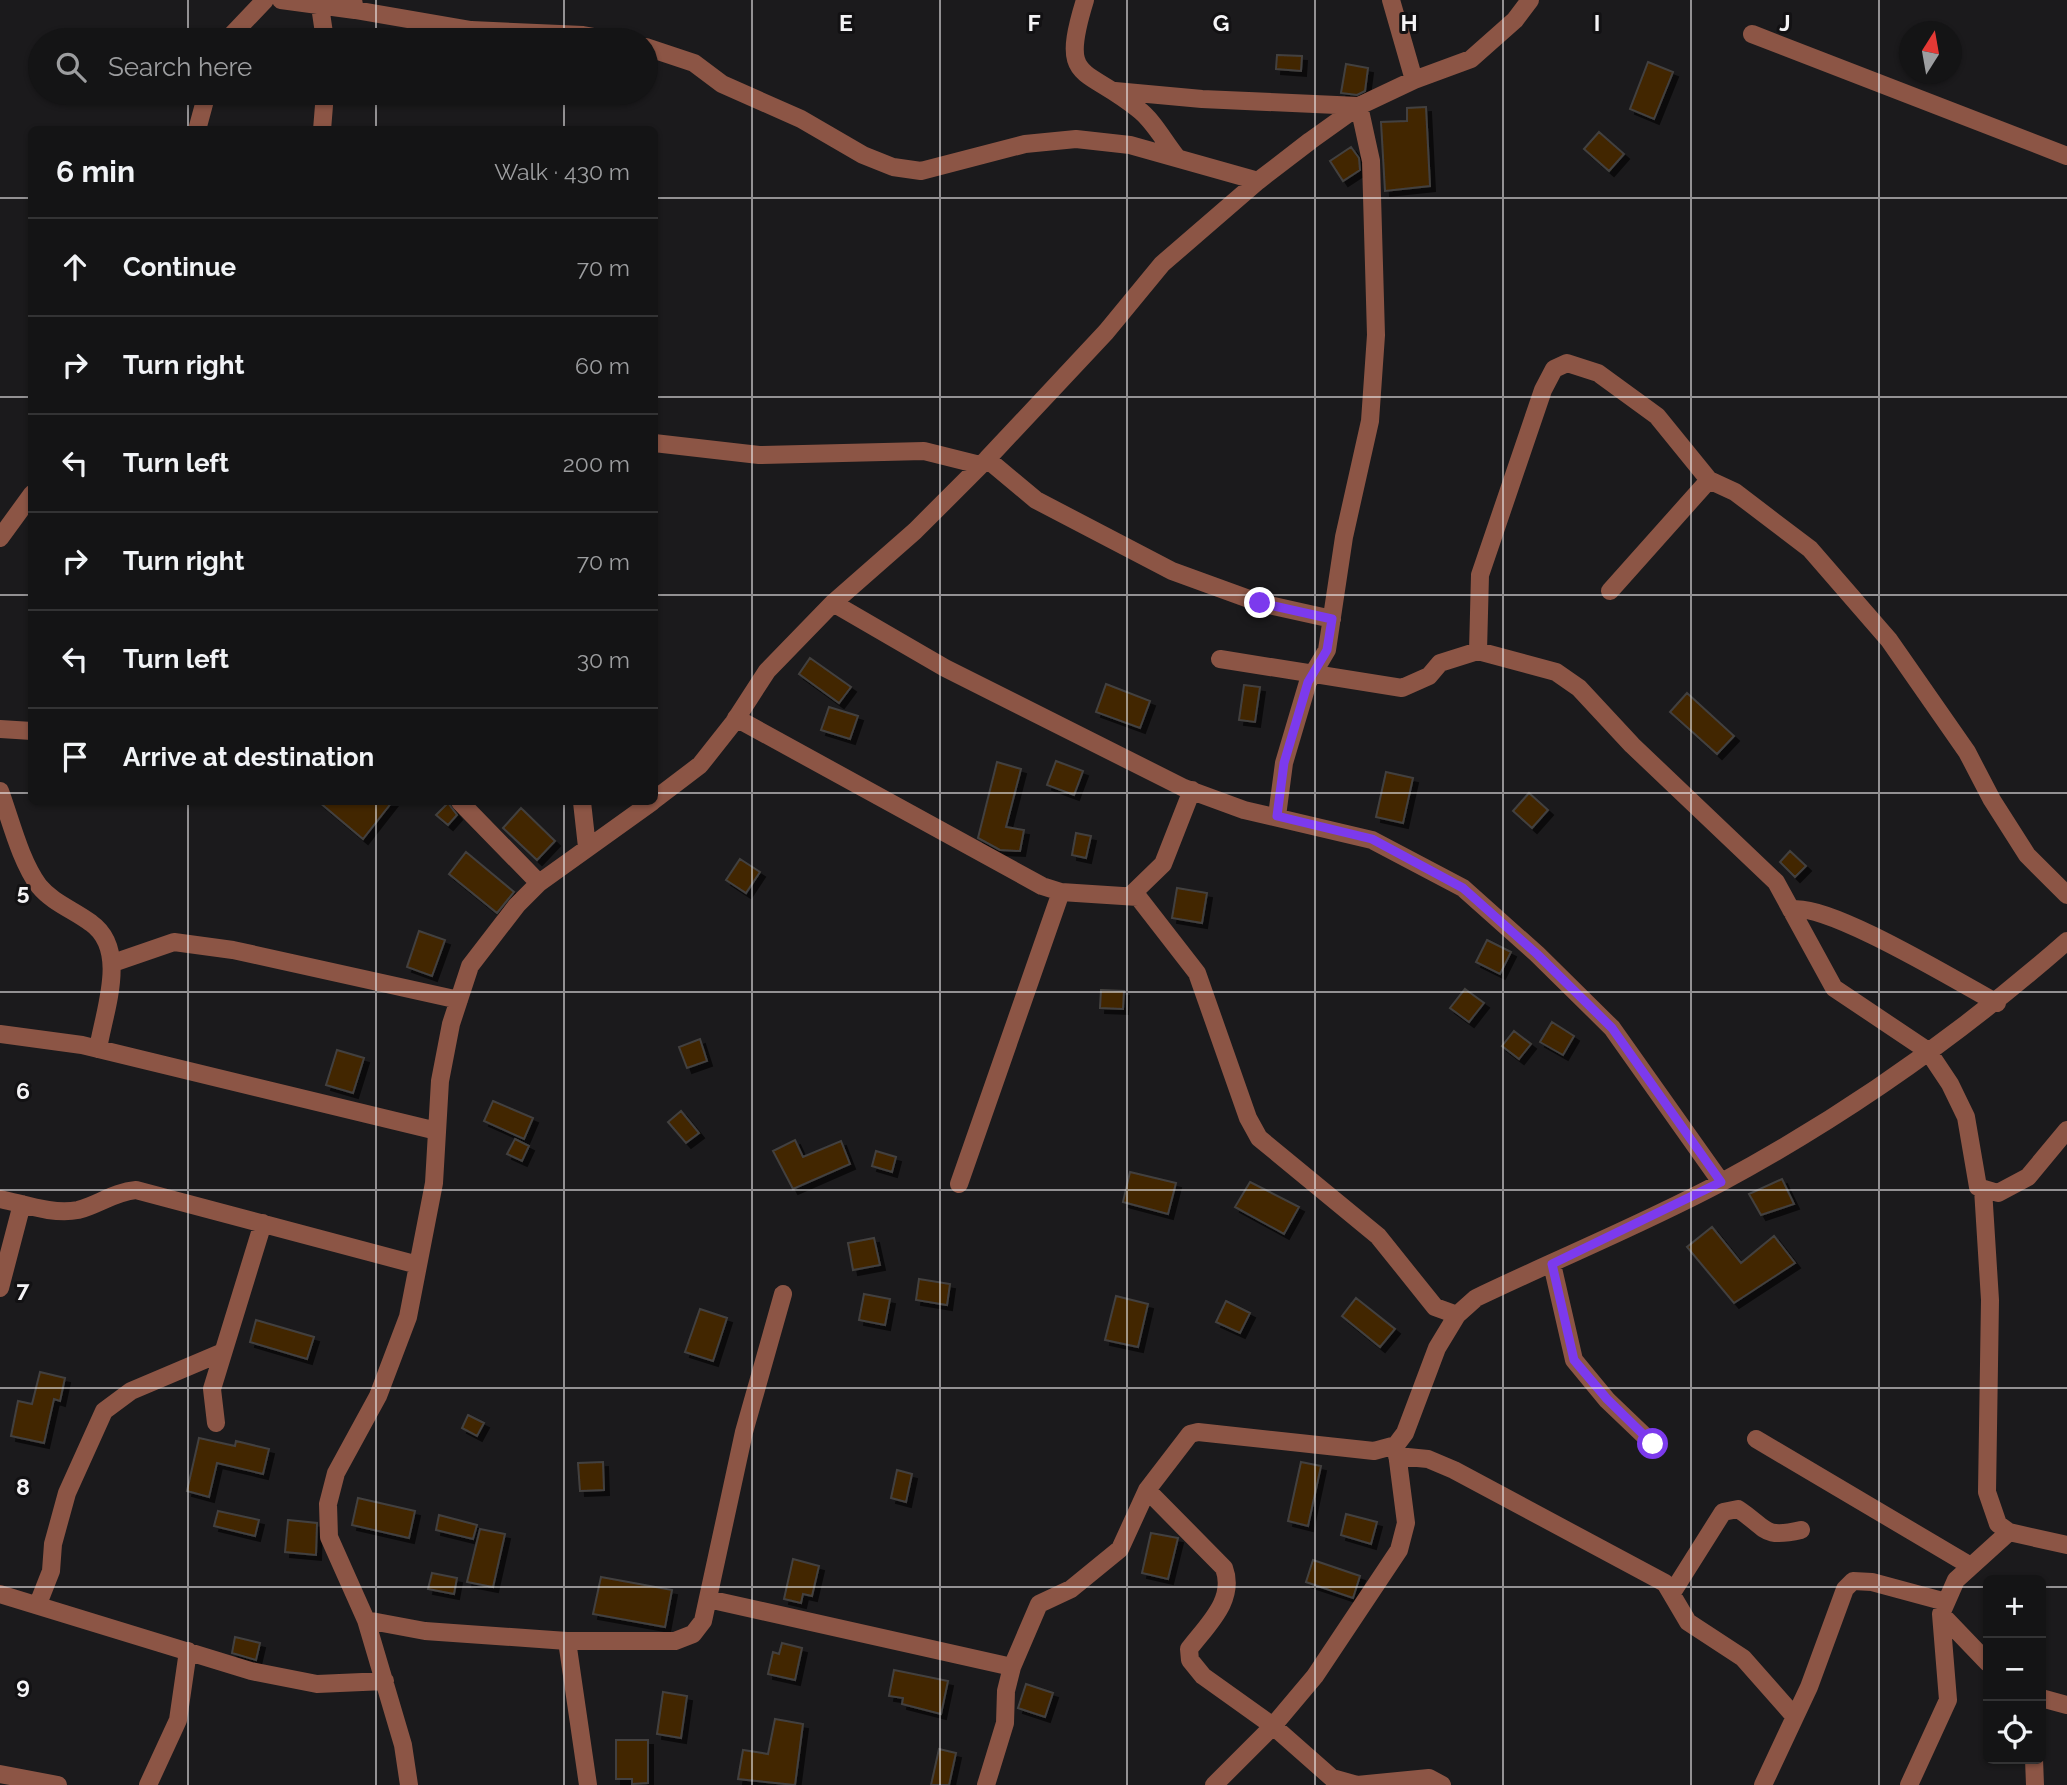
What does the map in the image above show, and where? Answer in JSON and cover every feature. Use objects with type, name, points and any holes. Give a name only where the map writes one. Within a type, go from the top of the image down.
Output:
[{"type":"street","points":[[238,28],[265,0]]},
{"type":"street","points":[[281,0],[320,6],[354,5],[462,28]]},
{"type":"street","points":[[1085,0],[1075,31],[1074,58],[1084,76],[1115,91],[1142,111],[1176,156]]},
{"type":"street","points":[[1391,0],[1414,80]]},
{"type":"street","points":[[658,797],[700,765],[767,671],[833,603],[915,531],[983,462],[1106,332],[1163,264],[1258,181],[1359,106],[1414,80],[1471,59],[1515,20],[1530,0]]},
{"type":"street","points":[[320,6],[323,28]]},
{"type":"street","points":[[1752,34],[2067,156]]},
{"type":"street","points":[[658,51],[694,63],[722,85],[801,119],[863,155],[893,167],[920,171],[1025,144],[1076,139],[1130,145],[1258,181]]},
{"type":"street","points":[[1115,91],[1202,99],[1359,106]]},
{"type":"street","points":[[198,126],[204,105]]},
{"type":"street","points":[[322,126],[324,105]]},
{"type":"street","points":[[1277,816],[1284,763],[1308,682],[1327,650],[1344,537],[1370,421],[1376,335],[1371,161],[1359,106]]},
{"type":"street","points":[[1478,651],[1480,575],[1553,369],[1567,363],[1598,373],[1657,416],[1709,480],[1735,492],[1810,549],[1838,580],[1889,640],[1938,707],[1968,752],[1992,800],[2027,855],[2067,895]]},
{"type":"street","points":[[658,443],[759,455],[924,451],[983,462],[1036,500],[1172,571],[1260,603],[1332,619]]},
{"type":"street","points":[[1610,591],[1709,480]]},
{"type":"street","points":[[0,538],[28,501]]},
{"type":"street","points":[[833,603],[1016,706],[1192,790],[1244,810],[1372,839],[1463,888],[1537,954],[1612,1028],[1721,1182]]},
{"type":"street","points":[[1220,659],[1402,688],[1429,676],[1440,663],[1478,651],[1556,672],[1579,688],[1632,745],[1776,882],[1834,988],[1928,1051],[1958,1098],[1966,1117],[1978,1186],[1998,1193],[2028,1177],[2067,1130]]},
{"type":"street","points":[[736,718],[1041,886],[1061,892],[1138,897],[1197,973],[1248,1118],[1259,1138],[1378,1236],[1429,1301],[1457,1314]]},
{"type":"street","points":[[0,729],[28,731]]},
{"type":"street","points":[[1131,895],[1163,864],[1192,790]]},
{"type":"street","points":[[0,791],[38,885],[50,897],[99,929],[109,943],[113,963],[98,1049]]},
{"type":"street","points":[[463,805],[539,883]]},
{"type":"street","points":[[582,805],[587,847]]},
{"type":"street","points":[[409,1785],[403,1745],[366,1620],[329,1537],[328,1504],[336,1473],[378,1396],[408,1317],[434,1183],[440,1081],[470,966],[517,905],[539,883],[647,805]]},
{"type":"street","points":[[959,1184],[1061,892]]},
{"type":"street","points":[[1791,910],[1803,908],[1850,924],[1997,1003]]},
{"type":"street","points":[[1214,1785],[1273,1726],[1315,1676],[1399,1550],[1406,1523],[1396,1450],[1437,1349],[1457,1314],[1476,1298],[1721,1182],[1887,1083],[1997,1003],[2067,941]]},
{"type":"street","points":[[113,963],[174,942],[233,950],[459,1000]]},
{"type":"street","points":[[0,1034],[98,1049],[437,1131]]},
{"type":"street","points":[[1983,1189],[1990,1300],[1987,1492],[1998,1524],[2010,1532],[2067,1545]]},
{"type":"street","points":[[0,1199],[60,1212],[79,1210],[110,1195],[136,1190],[418,1265]]},
{"type":"street","points":[[0,1288],[22,1204]]},
{"type":"street","points":[[216,1423],[211,1397],[263,1223]]},
{"type":"street","points":[[1552,1264],[1574,1360],[1592,1383],[1653,1444]]},
{"type":"street","points":[[366,1620],[425,1631],[567,1641],[675,1642],[693,1634],[703,1621],[744,1432],[783,1294]]},
{"type":"street","points":[[38,1604],[51,1572],[53,1544],[67,1493],[104,1411],[131,1391],[223,1352]]},
{"type":"street","points":[[985,1785],[1004,1723],[1006,1691],[1012,1667],[1039,1604],[1071,1589],[1120,1549],[1147,1490],[1185,1438],[1198,1432],[1374,1451],[1396,1450],[1454,1470],[1665,1583],[1688,1622],[1743,1657],[1795,1717]]},
{"type":"street","points":[[1756,1438],[1969,1565]]},
{"type":"street","points":[[1147,1490],[1224,1568],[1229,1581],[1224,1603],[1189,1649],[1190,1660],[1203,1676],[1273,1726],[1332,1778],[1357,1785],[1429,1778],[1443,1785]]},
{"type":"street","points":[[1672,1593],[1723,1512],[1738,1509],[1763,1531],[1778,1535],[1801,1530]]},
{"type":"street","points":[[1909,1785],[1948,1700],[1943,1608],[1956,1580],[1969,1565],[2010,1532]]},
{"type":"street","points":[[1763,1785],[1795,1717],[1845,1589],[1853,1581],[1872,1583],[1943,1608],[1983,1657]]},
{"type":"street","points":[[0,1594],[251,1671],[317,1684],[385,1681]]},
{"type":"street","points":[[708,1600],[1012,1667]]},
{"type":"street","points":[[567,1641],[588,1785]]},
{"type":"street","points":[[148,1785],[178,1720],[188,1651]]},
{"type":"street","points":[[2046,1699],[2067,1705]]},
{"type":"street","points":[[2034,1764],[2035,1785]]},
{"type":"street","points":[[0,1774],[58,1785]]},
{"type":"building","points":[[1277,55],[1302,56],[1301,71],[1276,69]]},
{"type":"building","points":[[1648,62],[1673,72],[1654,119],[1630,109]]},
{"type":"building","points":[[1346,64],[1368,68],[1365,91],[1357,95],[1341,93]]},
{"type":"building","points":[[1426,107],[1430,186],[1385,191],[1381,122],[1407,121],[1407,108]]},
{"type":"building","points":[[1599,132],[1624,154],[1609,171],[1584,149]]},
{"type":"building","points":[[1351,147],[1359,158],[1360,170],[1343,181],[1330,161]]},
{"type":"building","points":[[810,658],[851,687],[839,703],[799,674]]},
{"type":"building","points":[[1106,684],[1150,701],[1140,728],[1096,712]]},
{"type":"building","points":[[1244,685],[1260,687],[1255,722],[1239,720]]},
{"type":"building","points":[[1687,693],[1734,736],[1717,754],[1670,712]]},
{"type":"building","points":[[829,707],[858,716],[850,739],[821,730]]},
{"type":"building","points":[[1056,761],[1083,771],[1074,795],[1047,785]]},
{"type":"building","points":[[997,762],[1021,769],[1006,827],[1024,830],[1020,851],[1000,850],[978,838]]},
{"type":"building","points":[[1386,772],[1413,778],[1403,823],[1376,817]]},
{"type":"building","points":[[1529,793],[1548,810],[1532,828],[1513,811]]},
{"type":"building","points":[[323,805],[390,805],[363,839]]},
{"type":"building","points":[[450,805],[457,815],[448,825],[436,815]]},
{"type":"building","points":[[521,808],[555,841],[537,860],[503,828]]},
{"type":"building","points":[[1076,833],[1091,836],[1086,858],[1072,855]]},
{"type":"building","points":[[1790,851],[1806,866],[1795,877],[1780,862]]},
{"type":"building","points":[[466,852],[514,892],[497,913],[449,874]]},
{"type":"building","points":[[740,859],[760,872],[746,893],[726,880]]},
{"type":"building","points":[[1177,888],[1207,893],[1202,923],[1172,918]]},
{"type":"building","points":[[419,931],[445,940],[432,976],[407,967]]},
{"type":"building","points":[[1487,940],[1511,952],[1500,974],[1476,962]]},
{"type":"building","points":[[1465,989],[1484,1003],[1469,1022],[1450,1008]]},
{"type":"building","points":[[1101,990],[1124,991],[1123,1009],[1100,1008]]},
{"type":"building","points":[[1552,1022],[1574,1036],[1563,1055],[1540,1042]]},
{"type":"building","points":[[1514,1031],[1531,1044],[1519,1059],[1502,1046]]},
{"type":"building","points":[[700,1039],[707,1061],[687,1068],[679,1047]]},
{"type":"building","points":[[337,1050],[364,1058],[353,1093],[326,1085]]},
{"type":"building","points":[[493,1101],[533,1118],[524,1139],[484,1121]]},
{"type":"building","points":[[681,1111],[699,1133],[686,1143],[668,1122]]},
{"type":"building","points":[[515,1139],[529,1146],[522,1161],[507,1154]]},
{"type":"building","points":[[795,1140],[803,1157],[841,1141],[850,1164],[793,1189],[773,1151]]},
{"type":"building","points":[[876,1151],[896,1157],[892,1172],[872,1166]]},
{"type":"building","points":[[1130,1172],[1176,1183],[1168,1214],[1123,1202]]},
{"type":"building","points":[[1782,1179],[1794,1204],[1761,1215],[1749,1194]]},
{"type":"building","points":[[1250,1182],[1299,1207],[1284,1234],[1235,1207]]},
{"type":"building","points":[[1712,1227],[1741,1263],[1774,1236],[1795,1263],[1734,1303],[1687,1247]]},
{"type":"building","points":[[874,1238],[880,1265],[853,1270],[848,1243]]},
{"type":"building","points":[[919,1279],[950,1284],[947,1305],[916,1300]]},
{"type":"building","points":[[864,1294],[890,1299],[885,1325],[859,1320]]},
{"type":"building","points":[[1116,1296],[1148,1304],[1138,1347],[1105,1340]]},
{"type":"building","points":[[1356,1298],[1395,1329],[1380,1347],[1342,1316]]},
{"type":"building","points":[[1226,1301],[1250,1313],[1240,1333],[1216,1322]]},
{"type":"building","points":[[700,1309],[727,1318],[713,1361],[685,1352]]},
{"type":"building","points":[[256,1320],[314,1337],[307,1359],[250,1342]]},
{"type":"building","points":[[40,1372],[65,1378],[60,1401],[54,1399],[44,1443],[11,1436],[18,1401],[32,1404]]},
{"type":"building","points":[[468,1415],[484,1423],[477,1436],[462,1428]]},
{"type":"building","points":[[199,1438],[235,1446],[236,1441],[269,1449],[263,1474],[217,1463],[209,1497],[187,1491]]},
{"type":"building","points":[[603,1462],[604,1490],[580,1491],[578,1463]]},
{"type":"building","points":[[1301,1462],[1321,1466],[1308,1526],[1288,1521]]},
{"type":"building","points":[[897,1470],[912,1474],[906,1502],[891,1498]]},
{"type":"building","points":[[358,1498],[415,1511],[409,1538],[352,1525]]},
{"type":"building","points":[[218,1511],[259,1520],[255,1536],[214,1526]]},
{"type":"building","points":[[1346,1514],[1377,1522],[1371,1544],[1341,1535]]},
{"type":"building","points":[[439,1515],[477,1525],[473,1539],[436,1530]]},
{"type":"building","points":[[288,1520],[317,1523],[316,1555],[285,1552]]},
{"type":"building","points":[[480,1529],[505,1534],[493,1587],[467,1582]]},
{"type":"building","points":[[1151,1533],[1178,1538],[1168,1579],[1142,1573]]},
{"type":"building","points":[[793,1559],[819,1566],[812,1596],[803,1594],[801,1603],[784,1599]]},
{"type":"building","points":[[1313,1560],[1360,1576],[1353,1598],[1306,1582]]},
{"type":"building","points":[[432,1573],[457,1578],[454,1594],[428,1589]]},
{"type":"building","points":[[601,1577],[672,1590],[665,1627],[593,1614]]},
{"type":"building","points":[[235,1637],[260,1643],[256,1660],[232,1653]]},
{"type":"building","points":[[782,1643],[802,1648],[795,1680],[768,1674],[773,1652],[779,1654]]},
{"type":"building","points":[[894,1670],[948,1681],[941,1714],[902,1704],[903,1698],[889,1696]]},
{"type":"building","points":[[1026,1684],[1053,1693],[1045,1717],[1018,1708]]},
{"type":"building","points":[[663,1692],[687,1696],[681,1738],[657,1734]]},
{"type":"building","points":[[775,1719],[803,1724],[795,1785],[738,1779],[743,1750],[768,1754]]},
{"type":"building","points":[[616,1740],[648,1740],[648,1783],[632,1784],[632,1779],[616,1779]]},
{"type":"building","points":[[939,1749],[956,1753],[949,1785],[931,1785]]},
{"type":"route","points":[[1260,603],[1332,619],[1327,650],[1308,682],[1284,763],[1282,795],[1277,816],[1372,839],[1463,888],[1537,954],[1612,1028],[1670,1106],[1721,1182],[1552,1264],[1574,1360],[1584,1375],[1653,1444]]}]
